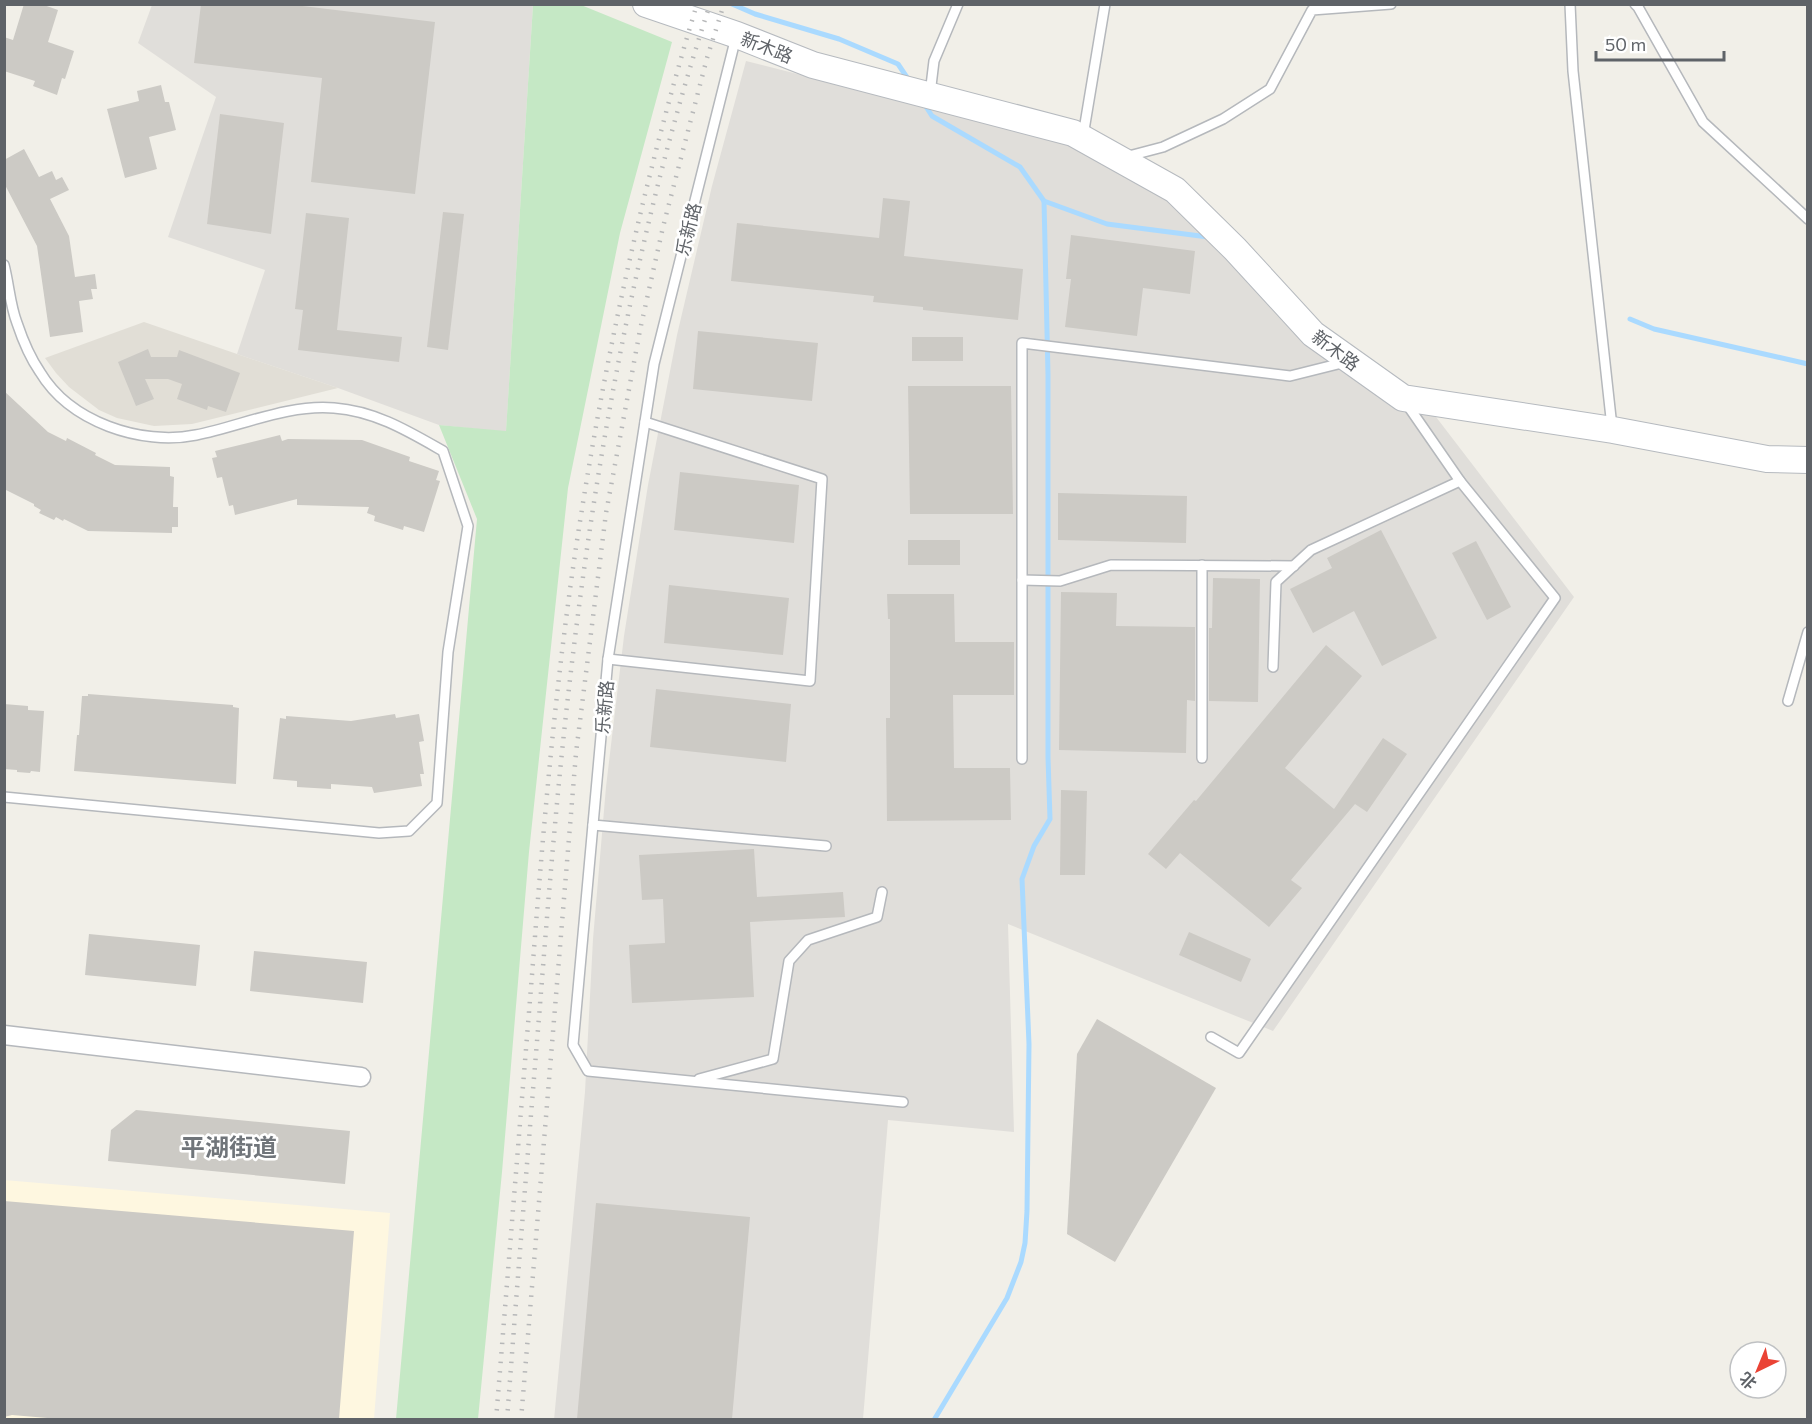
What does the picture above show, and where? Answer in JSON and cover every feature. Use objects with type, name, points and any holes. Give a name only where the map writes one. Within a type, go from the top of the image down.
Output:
[{"type":"street","name":"新木路","points":[[646,4],[737,35],[813,65],[1072,133],[1175,190],[1235,249],[1313,334],[1403,398],[1613,430],[1767,459],[1808,460]]},
{"type":"street","points":[[4,1035],[361,1077]]},
{"type":"lane","points":[[930,97],[934,61],[958,4]]},
{"type":"lane","points":[[1083,139],[1105,4]]},
{"type":"lane","points":[[1119,159],[1163,147],[1223,119],[1270,89],[1312,10],[1391,4]]},
{"type":"lane","points":[[1570,4],[1573,71],[1613,430]]},
{"type":"lane","points":[[1635,4],[1703,122],[1808,219]]},
{"type":"lane","name":"乐新路","points":[[737,35],[654,364],[608,659],[573,1045],[588,1071],[903,1102]]},
{"type":"lane","points":[[4,265],[16,322],[40,373],[65,400],[97,421],[134,434],[174,438],[194,436],[295,410],[333,408],[372,415],[391,422],[443,451],[468,526],[448,652],[437,803],[409,831],[379,832],[4,797]]},
{"type":"lane","points":[[1022,759],[1022,343],[1290,376],[1351,360]]},
{"type":"lane","points":[[1211,1037],[1239,1053],[1555,598],[1460,481],[1403,398]]},
{"type":"lane","points":[[608,659],[810,681],[822,479],[645,422]]},
{"type":"lane","points":[[1273,667],[1276,582],[1311,550],[1460,481]]},
{"type":"lane","points":[[1022,580],[1060,581],[1111,565],[1294,566]]},
{"type":"lane","points":[[1202,565],[1202,758]]},
{"type":"lane","points":[[1788,701],[1808,632]]},
{"type":"lane","points":[[593,825],[826,846]]},
{"type":"lane","points":[[690,1081],[773,1059],[789,961],[807,940],[878,917],[882,892]]},
{"type":"shaded area","points":[[152,5],[533,5],[506,432],[439,425],[237,354],[265,270],[168,237],[216,97],[138,43]]},
{"type":"shaded area","points":[[746,61],[1069,143],[1169,198],[1227,256],[1433,413],[1574,597],[1273,1031],[1008,924],[1014,1132],[888,1120],[863,1419],[554,1420],[585,1092],[593,939],[606,787],[624,636],[648,485],[677,335],[712,186]]},
{"type":"shaded area","points":[[144,322],[338,388],[192,424],[154,426],[117,418],[99,410],[69,387],[45,358]]},
{"type":"shaded area","points":[[4,1180],[390,1213],[374,1419],[5,1419]]},
{"type":"green space","points":[[533,5],[581,5],[672,42],[620,233],[568,488],[529,852],[478,1419],[396,1419],[477,519],[439,425],[506,431]]},
{"type":"building","points":[[24,4],[41,4],[58,10],[48,42],[74,51],[57,95],[33,86],[35,81],[4,71],[4,37],[13,40]]},
{"type":"building","points":[[201,4],[286,4],[435,22],[415,194],[311,182],[322,78],[194,63]]},
{"type":"building","points":[[161,85],[165,102],[169,102],[176,130],[149,137],[157,169],[125,178],[107,109],[139,101],[137,91]]},
{"type":"building","points":[[220,114],[284,123],[271,234],[207,224]]},
{"type":"building","points":[[24,149],[39,177],[52,171],[56,180],[62,177],[69,190],[50,199],[69,236],[75,277],[95,274],[97,289],[91,289],[93,299],[79,301],[83,332],[50,337],[37,246],[4,183],[4,160]]},
{"type":"building","points":[[883,198],[910,201],[904,256],[1023,269],[1018,320],[873,302],[874,296],[731,281],[737,223],[879,238]]},
{"type":"building","points":[[443,212],[464,214],[448,350],[427,347]]},
{"type":"building","points":[[306,213],[349,218],[337,330],[402,337],[399,362],[298,350],[303,310],[295,309]]},
{"type":"building","points":[[1071,235],[1195,251],[1190,294],[1143,288],[1137,336],[1065,327],[1071,279],[1066,279]]},
{"type":"building","points":[[698,331],[818,343],[812,401],[693,389]]},
{"type":"building","points":[[912,337],[963,337],[963,361],[912,361]]},
{"type":"building","points":[[148,349],[151,357],[177,357],[179,350],[240,373],[226,412],[208,406],[207,410],[177,399],[182,384],[168,379],[145,379],[154,399],[136,406],[118,362]]},
{"type":"building","points":[[908,386],[1011,386],[1013,514],[910,514]]},
{"type":"building","points":[[4,391],[48,432],[66,441],[67,438],[115,465],[170,467],[170,476],[174,477],[173,507],[178,507],[178,527],[172,527],[172,533],[88,531],[64,519],[63,521],[56,517],[54,520],[39,513],[41,510],[34,504],[4,489]]},
{"type":"building","points":[[280,435],[282,441],[288,439],[362,440],[410,457],[409,461],[439,471],[436,480],[440,481],[424,532],[404,526],[403,530],[374,521],[375,516],[367,513],[369,507],[297,505],[297,499],[235,515],[233,505],[229,506],[222,477],[217,478],[212,458],[217,457],[215,451]]},
{"type":"building","points":[[680,472],[799,485],[794,543],[674,530]]},
{"type":"building","points":[[1058,493],[1187,496],[1186,543],[1058,540]]},
{"type":"building","points":[[1381,530],[1437,638],[1382,666],[1354,611],[1313,633],[1290,589],[1332,568],[1327,558]]},
{"type":"building","points":[[908,540],[960,540],[960,565],[908,565]]},
{"type":"building","points":[[1476,541],[1511,607],[1487,620],[1452,553]]},
{"type":"building","points":[[1213,578],[1260,579],[1258,702],[1209,701],[1209,628],[1212,628]]},
{"type":"building","points":[[669,585],[789,598],[783,655],[664,643]]},
{"type":"building","points":[[1061,592],[1117,593],[1116,626],[1195,627],[1195,701],[1187,700],[1186,753],[1059,750]]},
{"type":"building","points":[[887,594],[954,594],[955,642],[1014,642],[1014,695],[953,695],[954,768],[1010,768],[1011,820],[887,821],[886,718],[890,718],[890,619],[888,619]]},
{"type":"building","points":[[1326,645],[1362,676],[1285,768],[1334,809],[1383,738],[1407,754],[1367,812],[1355,804],[1291,880],[1302,888],[1269,927],[1180,853],[1166,869],[1148,854],[1194,800],[1196,801]]},
{"type":"building","points":[[656,689],[791,704],[786,762],[650,747]]},
{"type":"building","points":[[88,694],[233,705],[239,708],[236,784],[74,771],[82,696],[88,696]]},
{"type":"building","points":[[4,704],[28,706],[28,710],[44,711],[40,772],[17,772],[17,770],[4,769]]},
{"type":"building","points":[[395,714],[396,718],[419,714],[424,741],[419,742],[424,774],[420,774],[422,786],[374,793],[372,787],[331,784],[331,789],[297,787],[297,781],[273,779],[280,718],[286,719],[286,716],[351,721]]},
{"type":"building","points":[[1061,790],[1087,791],[1085,875],[1060,875]]},
{"type":"building","points":[[754,849],[757,897],[843,892],[845,917],[750,922],[754,997],[632,1003],[629,945],[665,943],[663,899],[642,900],[639,855]]},
{"type":"building","points":[[1189,932],[1251,959],[1241,982],[1179,955]]},
{"type":"building","points":[[89,934],[200,945],[196,986],[85,975]]},
{"type":"building","points":[[254,951],[367,962],[363,1003],[250,991]]},
{"type":"building","points":[[1097,1019],[1216,1088],[1115,1262],[1067,1234],[1077,1054]]},
{"type":"building","points":[[136,1110],[350,1131],[345,1184],[108,1161],[111,1130]]},
{"type":"building","points":[[4,1201],[354,1231],[339,1419],[59,1419],[12,1415],[4,1417]]},
{"type":"building","points":[[596,1203],[750,1217],[732,1419],[577,1419]]},
{"type":"waterway","points":[[732,4],[755,14],[839,39],[898,64],[910,82]]},
{"type":"waterway","points":[[923,102],[932,116],[1020,167],[1044,201],[1048,374],[1050,819],[1034,846],[1022,879],[1029,1044],[1025,1243],[1021,1262],[1007,1298],[934,1420]]},
{"type":"waterway","points":[[1044,201],[1107,224],[1208,237]]},
{"type":"waterway","points":[[1630,319],[1654,329],[1808,364]]},
{"type":"railway","points":[[496,1420],[547,800],[558,683],[573,567],[617,318],[646,191],[697,4]]},
{"type":"railway","points":[[507,1420],[562,752],[585,563],[599,468],[635,281],[682,95],[710,4]]},
{"type":"railway","points":[[521,1420],[576,753],[606,513],[640,330],[663,227],[707,58],[724,4]]},
{"type":"district","name":"平湖街道","points":[[229,1146]]}]
